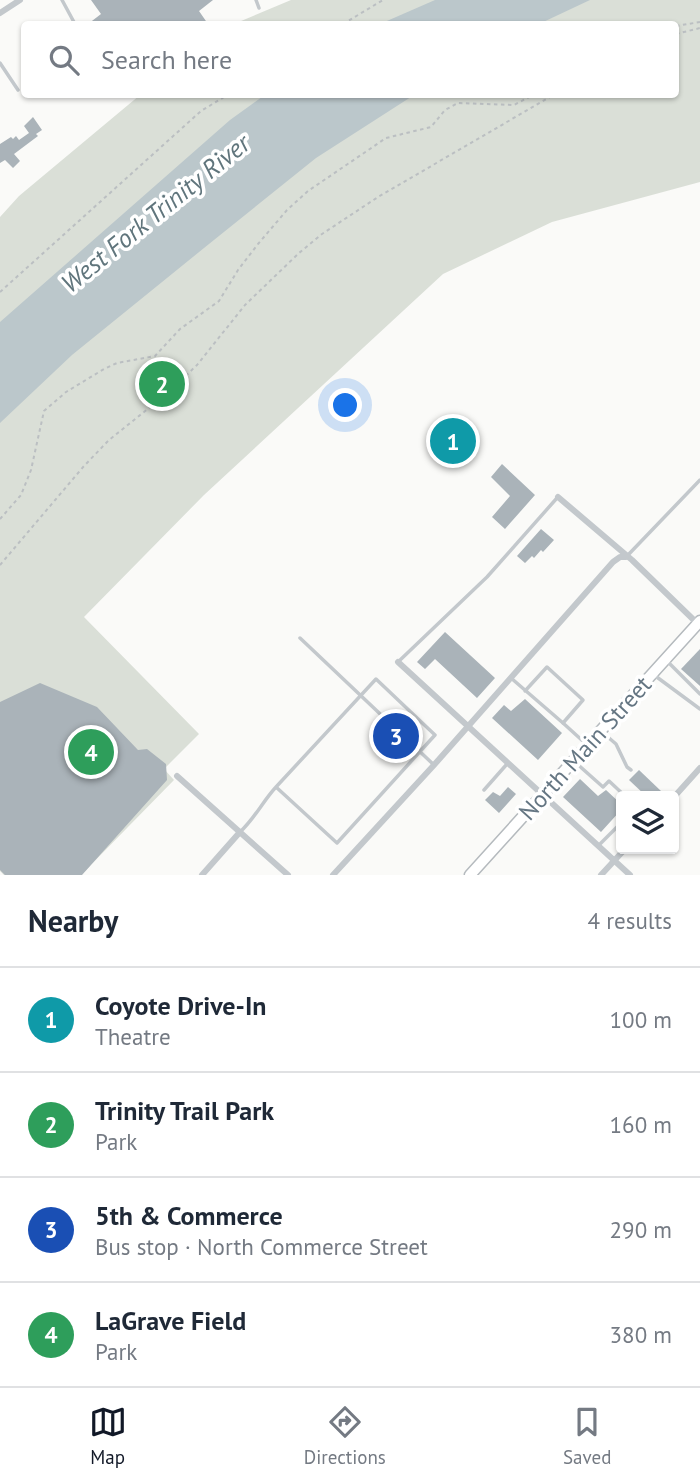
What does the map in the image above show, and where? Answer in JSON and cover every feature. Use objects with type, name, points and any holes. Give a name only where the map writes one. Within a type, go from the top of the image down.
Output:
[{"type":"main road","name":"North Main Street","points":[[470,875],[699,624]]},
{"type":"street","points":[[0,13],[20,0]]},
{"type":"street","points":[[558,497],[632,560],[699,624]]},
{"type":"street","points":[[333,875],[613,562],[620,557],[626,557]]},
{"type":"street","points":[[398,662],[629,875]]},
{"type":"street","points":[[679,791],[700,768]]},
{"type":"street","points":[[177,776],[288,875]]},
{"type":"street","points":[[201,875],[240,832]]},
{"type":"street","points":[[601,875],[620,854]]},
{"type":"lane","points":[[62,0],[73,21]]},
{"type":"lane","points":[[256,0],[259,8]]},
{"type":"lane","points":[[0,63],[18,90]]},
{"type":"lane","points":[[626,557],[700,480]]},
{"type":"lane","points":[[398,662],[487,577],[558,497]]},
{"type":"lane","points":[[300,638],[434,765]]},
{"type":"lane","points":[[665,659],[700,694]]},
{"type":"lane","points":[[525,691],[547,667],[583,700],[563,723]]},
{"type":"lane","points":[[652,673],[700,709]]},
{"type":"lane","points":[[510,678],[587,745]]},
{"type":"lane","points":[[240,832],[254,819],[276,787],[376,679],[435,735],[337,843],[276,787]]},
{"type":"lane","points":[[601,731],[616,744],[631,770]]},
{"type":"lane","points":[[573,761],[603,788],[609,781],[620,791]]},
{"type":"lane","points":[[484,790],[507,764]]},
{"type":"lane","points":[[598,846],[616,828]]},
{"type":"path","points":[[348,21],[383,0]]},
{"type":"path","points":[[679,26],[700,22]]},
{"type":"path","points":[[679,33],[700,28]]},
{"type":"path","points":[[0,292],[201,111],[222,98]]},
{"type":"path","points":[[0,519],[21,495],[31,470],[44,411],[104,369],[117,363],[155,356],[180,329],[219,301],[243,262],[287,210],[308,191],[386,138],[431,127],[445,110],[458,103],[514,105],[527,98]]},
{"type":"path","points":[[0,565],[109,440],[169,392],[197,365],[245,305],[322,233],[378,197],[548,98]]},
{"type":"shaded area","points":[[291,0],[700,0],[700,182],[552,222],[443,274],[204,495],[84,617],[199,734],[164,769],[174,780],[81,875],[4,875],[0,871],[0,217],[19,196],[136,98],[679,98],[679,21],[241,21]]},
{"type":"water","points":[[435,0],[590,0],[545,21],[387,21]]},
{"type":"water","name":"West Fork Trinity River","points":[[260,98],[409,98],[316,158],[72,355],[0,423],[0,322],[230,120]]},
{"type":"building","points":[[91,0],[213,0],[199,11],[206,21],[92,21],[101,14]]},
{"type":"building","points":[[33,117],[42,130],[36,134],[38,136],[14,154],[20,161],[13,168],[5,160],[0,163],[0,144],[11,137],[13,139],[16,136],[19,140],[29,133],[24,126]]},
{"type":"building","points":[[502,464],[535,495],[505,529],[492,517],[510,496],[491,477]]},
{"type":"building","points":[[541,529],[554,540],[543,552],[541,550],[525,563],[517,556]]},
{"type":"building","points":[[445,632],[495,678],[477,698],[435,659],[425,669],[417,662]]},
{"type":"building","points":[[700,649],[700,686],[681,669]]},
{"type":"building","points":[[40,683],[97,707],[138,750],[147,749],[166,764],[167,780],[82,875],[5,875],[0,870],[0,702]]},
{"type":"building","points":[[525,699],[562,733],[538,760],[492,718],[504,705],[511,711]]},
{"type":"building","points":[[639,770],[661,791],[641,791],[629,780]]},
{"type":"building","points":[[580,779],[598,796],[606,790],[616,799],[616,816],[601,832],[563,797]]},
{"type":"building","points":[[508,787],[516,794],[499,813],[485,800],[493,792],[500,796]]},
{"type":"place","name":"Trinity Trail Park","points":[[162,384]]},
{"type":"place","name":"Coyote Drive-In","points":[[453,441]]},
{"type":"place","name":"5th & Commerce","points":[[396,736]]},
{"type":"place","name":"LaGrave Field","points":[[91,752]]}]
